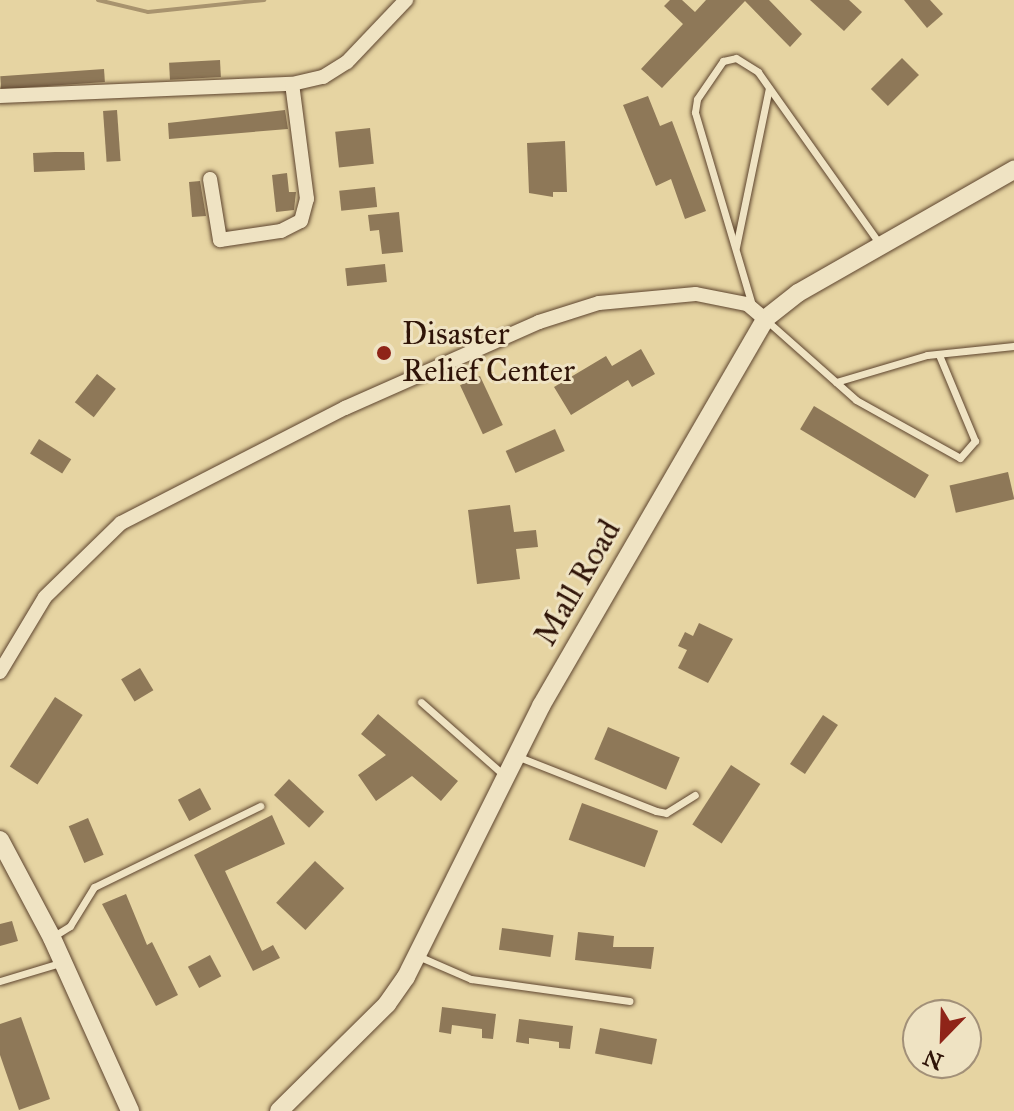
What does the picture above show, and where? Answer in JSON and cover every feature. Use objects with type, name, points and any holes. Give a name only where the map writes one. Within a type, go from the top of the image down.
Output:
[{"type":"street","points":[[0,96],[292,84],[323,77],[347,62],[406,0]]},
{"type":"street","points":[[210,179],[220,240],[281,231],[301,221],[307,199],[292,84]]},
{"type":"street","name":"Mall Road","points":[[279,1111],[387,1004],[418,956],[517,756],[758,312],[1014,170]]},
{"type":"street","points":[[0,672],[45,597],[121,523],[227,464],[573,309],[676,294],[758,312]]},
{"type":"street","points":[[0,840],[5,860],[52,938],[130,1111]]},
{"type":"lane","points":[[881,246],[758,72],[736,58],[723,61],[697,99],[695,112],[735,249],[758,312],[877,414],[960,458],[975,441],[939,355]]},
{"type":"lane","points":[[735,249],[769,88]]},
{"type":"lane","points":[[836,382],[878,367],[939,355],[1014,346]]},
{"type":"lane","points":[[421,702],[506,778]]},
{"type":"lane","points":[[517,756],[656,811],[666,813],[695,795]]},
{"type":"lane","points":[[52,938],[70,926],[94,887],[260,806]]},
{"type":"lane","points":[[418,956],[471,979],[629,1001]]},
{"type":"lane","points":[[0,981],[62,962]]},
{"type":"building","points":[[670,0],[682,0],[695,12],[706,0],[769,0],[802,34],[790,47],[745,1],[662,88],[641,69],[683,24],[664,6]]},
{"type":"building","points":[[810,0],[849,0],[862,12],[844,31]]},
{"type":"building","points":[[904,0],[930,0],[943,14],[927,28]]},
{"type":"building","points":[[902,58],[919,75],[888,106],[871,89]]},
{"type":"building","points":[[220,60],[221,77],[170,80],[169,63]]},
{"type":"building","points":[[104,69],[105,82],[1,89],[0,76]]},
{"type":"building","points":[[648,96],[660,126],[672,121],[706,211],[685,219],[671,179],[656,186],[623,105]]},
{"type":"building","points":[[117,110],[121,161],[107,162],[103,111]]},
{"type":"building","points":[[285,110],[288,129],[169,139],[168,123]]},
{"type":"building","points":[[370,128],[374,164],[339,167],[335,132]]},
{"type":"building","points":[[565,141],[567,192],[553,192],[553,197],[529,193],[527,143]]},
{"type":"building","points":[[84,152],[85,170],[34,172],[33,153]]},
{"type":"building","points":[[287,173],[289,192],[296,192],[294,210],[276,212],[272,175]]},
{"type":"building","points":[[200,181],[206,216],[192,217],[189,182]]},
{"type":"building","points":[[375,187],[377,207],[341,211],[339,191]]},
{"type":"building","points":[[399,212],[403,252],[382,254],[379,230],[370,231],[368,215]]},
{"type":"building","points":[[385,264],[387,282],[347,286],[345,268]]},
{"type":"building","points":[[641,349],[655,374],[632,387],[628,380],[571,415],[554,387],[606,356],[612,366]]},
{"type":"building","points":[[97,374],[116,389],[94,417],[75,402]]},
{"type":"building","points":[[480,376],[503,425],[483,434],[460,385]]},
{"type":"building","points":[[814,406],[929,475],[915,498],[800,429]]},
{"type":"building","points":[[555,429],[565,451],[515,473],[506,451]]},
{"type":"building","points":[[39,439],[71,459],[62,474],[30,453]]},
{"type":"building","points":[[1008,472],[1014,499],[956,513],[950,485]]},
{"type":"building","points":[[510,505],[514,532],[536,530],[538,547],[516,549],[520,579],[477,584],[468,510]]},
{"type":"building","points":[[699,623],[733,639],[708,683],[678,668],[687,650],[678,646],[685,632],[693,636]]},
{"type":"building","points":[[140,668],[153,690],[135,702],[121,679]]},
{"type":"building","points":[[55,697],[83,715],[37,785],[10,767]]},
{"type":"building","points":[[378,714],[458,781],[441,801],[412,776],[376,801],[358,775],[386,755],[361,734]]},
{"type":"building","points":[[823,715],[838,725],[805,774],[790,764]]},
{"type":"building","points":[[608,727],[680,757],[666,790],[594,759]]},
{"type":"building","points":[[731,765],[760,784],[722,844],[692,825]]},
{"type":"building","points":[[289,779],[324,812],[309,828],[274,795]]},
{"type":"building","points":[[200,788],[211,809],[189,821],[178,800]]},
{"type":"building","points":[[582,803],[658,831],[645,867],[569,840]]},
{"type":"building","points":[[272,815],[285,844],[225,871],[262,951],[273,945],[280,958],[253,971],[194,855]]},
{"type":"building","points":[[88,818],[104,855],[84,863],[69,826]]},
{"type":"building","points":[[315,861],[344,888],[305,930],[276,903]]},
{"type":"building","points":[[126,894],[147,945],[152,942],[178,995],[156,1006],[102,904]]},
{"type":"building","points":[[12,921],[18,941],[0,946],[0,924]]},
{"type":"building","points":[[502,928],[553,935],[550,957],[499,950]]},
{"type":"building","points":[[578,932],[614,936],[613,947],[654,947],[651,969],[575,960]]},
{"type":"building","points":[[210,955],[221,976],[199,988],[188,967]]},
{"type":"building","points":[[442,1007],[496,1014],[493,1039],[482,1038],[482,1029],[452,1025],[451,1034],[439,1032]]},
{"type":"building","points":[[21,1017],[50,1099],[19,1110],[0,1055],[0,1024]]},
{"type":"building","points":[[519,1019],[573,1026],[570,1049],[559,1048],[559,1042],[529,1038],[529,1044],[516,1042]]},
{"type":"building","points":[[600,1028],[657,1039],[652,1065],[595,1054]]},
{"type":"waterway","points":[[98,0],[148,12],[264,0]]},
{"type":"place","name":"Disaster Relief Center","points":[[384,353]]}]
